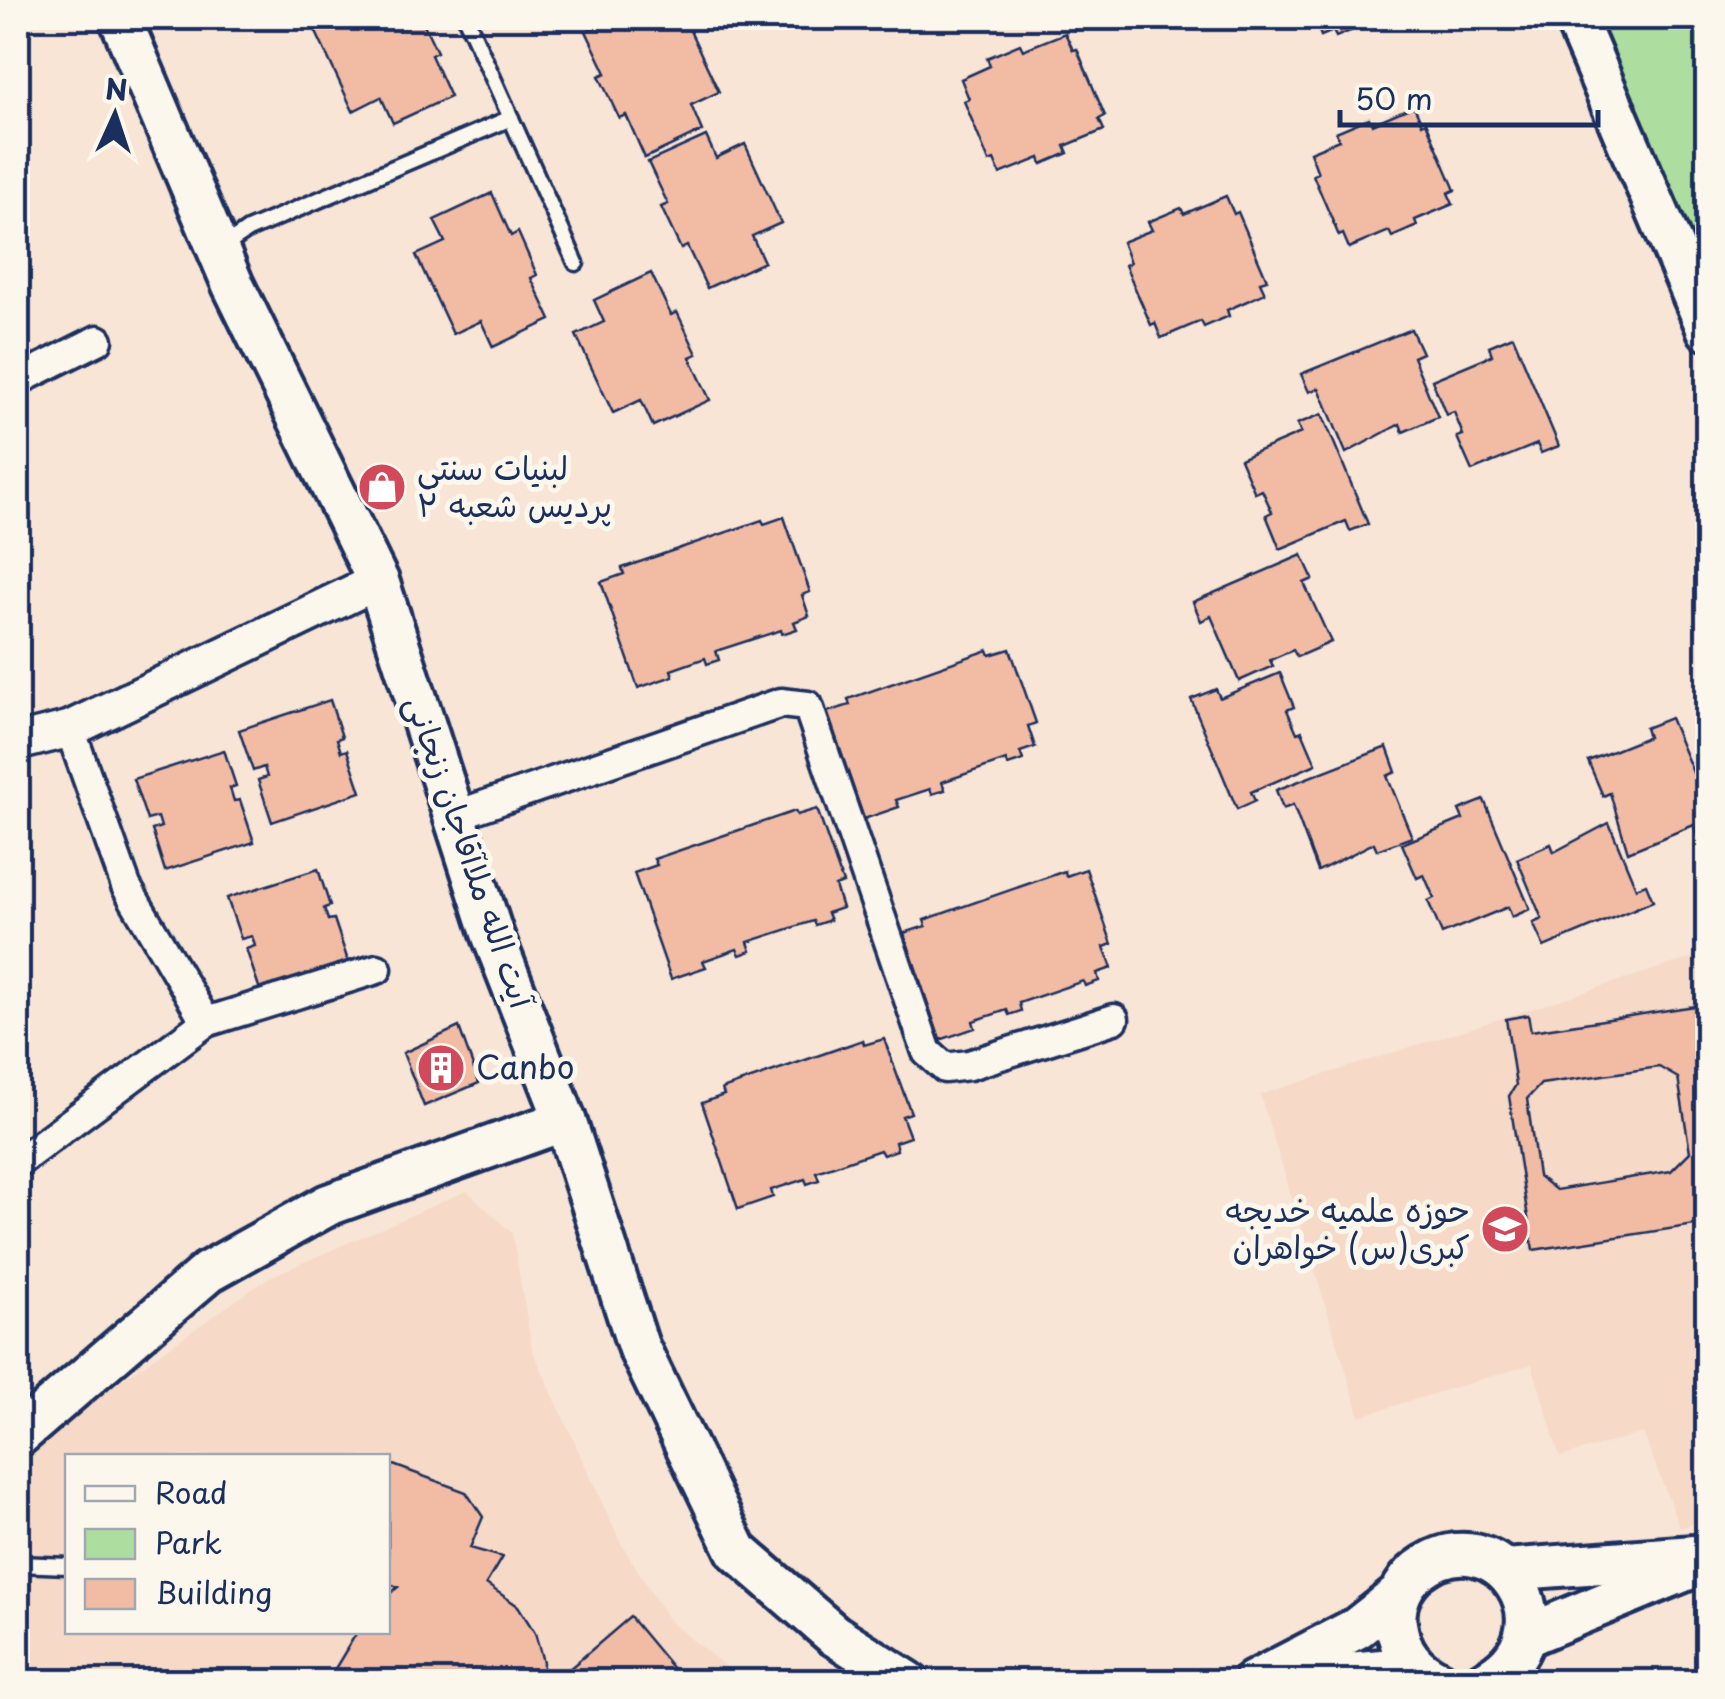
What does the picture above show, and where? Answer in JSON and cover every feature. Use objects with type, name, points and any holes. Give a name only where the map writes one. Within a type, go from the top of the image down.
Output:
[{"type":"main road","name":"آیت الله ملاآقاجان زنجانی","points":[[120,18],[218,250],[378,581],[493,936],[565,1120],[638,1346],[737,1551],[834,1634],[908,1682]]},
{"type":"main road","points":[[1576,18],[1708,330]]},
{"type":"main road","points":[[18,1436],[208,1272],[328,1205],[565,1120]]},
{"type":"main road","points":[[1253,1682],[1357,1628],[1400,1594],[1412,1575],[1430,1561],[1452,1553],[1476,1554],[1505,1570],[1525,1598],[1522,1657]]},
{"type":"main road","points":[[1505,1570],[1708,1558]]},
{"type":"main road","points":[[1484,1682],[1522,1657],[1708,1558]]},
{"type":"main road","points":[[1400,1594],[1395,1617],[1398,1640],[1428,1674]]},
{"type":"main road","points":[[1265,1682],[1345,1670],[1428,1674]]},
{"type":"street","points":[[18,380],[98,340]]},
{"type":"street","points":[[18,742],[70,729],[378,581]]},
{"type":"street","points":[[454,816],[781,703],[808,706],[927,1052],[945,1068],[969,1065],[1114,1019]]},
{"type":"street","points":[[70,729],[126,886],[206,1022]]},
{"type":"street","points":[[18,1162],[206,1022],[377,970]]},
{"type":"lane","points":[[466,18],[576,262]]},
{"type":"lane","points":[[218,250],[248,230],[512,118]]},
{"type":"lane","points":[[18,1564],[65,1566]]},
{"type":"shaded area","name":"حوزه علمیه خدیجه کبری(س) خواهران","points":[[1707,953],[1707,1519],[1680,1528],[1643,1433],[1560,1457],[1532,1364],[1360,1416],[1260,1095]]},
{"type":"shaded area","points":[[467,1191],[512,1233],[532,1349],[620,1542],[670,1622],[744,1681],[18,1682],[18,1471],[80,1409],[270,1277]]},
{"type":"green space","points":[[1600,18],[1707,18],[1707,316],[1577,27]]},
{"type":"building","points":[[343,18],[421,18],[437,52],[431,55],[450,97],[393,123],[381,97],[353,111],[316,32]]},
{"type":"building","points":[[615,18],[650,18],[655,27],[684,18],[719,92],[691,105],[702,131],[645,158],[626,115],[619,118],[599,76],[606,73],[586,31]]},
{"type":"building","points":[[1314,18],[1382,18],[1336,37],[1333,31],[1321,36]]},
{"type":"building","points":[[1065,33],[1073,50],[1077,49],[1105,116],[1099,119],[1104,130],[1065,146],[1068,153],[1042,164],[1040,158],[1000,174],[994,160],[989,162],[964,101],[969,99],[961,79],[990,66],[987,58],[1020,44],[1023,50]]},
{"type":"building","points":[[1414,106],[1422,124],[1426,122],[1455,190],[1448,193],[1453,204],[1415,220],[1417,226],[1392,237],[1389,231],[1349,248],[1343,234],[1339,236],[1313,175],[1318,173],[1310,152],[1339,140],[1336,132],[1369,118],[1372,124]]},
{"type":"building","points":[[706,136],[716,158],[745,144],[781,223],[752,236],[764,262],[707,288],[687,246],[681,249],[661,207],[668,204],[648,162]]},
{"type":"building","points":[[492,193],[511,236],[518,232],[537,275],[531,278],[551,320],[493,347],[481,321],[453,334],[416,255],[445,242],[434,220]]},
{"type":"building","points":[[1226,196],[1234,214],[1238,212],[1267,280],[1260,282],[1265,293],[1227,310],[1229,316],[1204,327],[1201,321],[1161,338],[1155,323],[1151,325],[1125,265],[1130,263],[1122,242],[1152,230],[1148,222],[1181,208],[1184,214]]},
{"type":"building","points":[[651,273],[671,315],[677,312],[697,354],[690,357],[710,400],[653,426],[641,400],[613,413],[576,335],[604,322],[594,300]]},
{"type":"building","points":[[1411,329],[1422,353],[1413,357],[1438,417],[1403,432],[1400,424],[1346,453],[1319,388],[1309,392],[1301,374]]},
{"type":"building","points":[[1513,336],[1559,446],[1541,453],[1537,444],[1472,471],[1457,437],[1463,435],[1454,412],[1446,415],[1432,380],[1492,355],[1489,346]]},
{"type":"building","points":[[1322,414],[1368,524],[1350,531],[1346,521],[1280,549],[1266,515],[1272,512],[1262,490],[1255,493],[1240,459],[1301,433],[1297,424]]},
{"type":"building","points":[[784,517],[810,592],[802,595],[809,616],[794,622],[797,629],[782,634],[781,630],[716,651],[719,660],[707,664],[705,658],[671,670],[673,676],[638,688],[601,582],[624,574],[622,568],[762,520],[764,524]]},
{"type":"building","points":[[1302,555],[1313,579],[1304,583],[1331,642],[1297,657],[1293,650],[1270,660],[1273,666],[1239,681],[1211,616],[1201,621],[1193,602]]},
{"type":"building","points":[[1010,649],[1036,723],[1028,726],[1035,747],[1020,752],[1023,760],[1008,765],[1006,760],[942,782],[945,790],[932,794],[930,789],[896,800],[899,807],[864,819],[827,712],[850,705],[848,699],[988,650],[990,655]]},
{"type":"building","points":[[1280,673],[1294,707],[1287,710],[1297,733],[1302,731],[1316,764],[1251,792],[1255,801],[1237,809],[1191,699],[1216,689],[1220,698]]},
{"type":"building","points":[[330,700],[342,737],[337,739],[341,752],[347,750],[361,792],[272,822],[258,780],[267,777],[264,767],[253,771],[239,730]]},
{"type":"building","points":[[1670,718],[1708,808],[1708,830],[1697,834],[1694,825],[1628,852],[1610,793],[1603,796],[1588,761],[1648,737],[1645,728]]},
{"type":"building","points":[[1387,747],[1396,772],[1387,776],[1412,837],[1377,850],[1374,843],[1318,871],[1293,805],[1283,809],[1276,790]]},
{"type":"building","points":[[224,750],[236,786],[230,788],[234,801],[240,800],[254,842],[165,871],[152,830],[161,827],[158,817],[147,820],[133,779]]},
{"type":"building","points":[[1484,800],[1530,909],[1512,917],[1508,907],[1442,934],[1428,901],[1434,898],[1424,875],[1417,878],[1402,844],[1463,819],[1459,810]]},
{"type":"building","points":[[817,809],[843,883],[835,886],[842,908],[827,913],[830,920],[815,925],[813,921],[748,942],[751,951],[740,955],[737,949],[703,961],[706,967],[671,979],[634,873],[657,865],[654,859],[795,811],[797,815]]},
{"type":"building","points":[[1609,823],[1636,888],[1646,884],[1653,901],[1544,947],[1533,923],[1542,919],[1517,859],[1551,844],[1554,852]]},
{"type":"building","points":[[318,869],[330,906],[324,908],[328,920],[334,919],[348,961],[260,990],[246,949],[255,946],[252,936],[241,939],[227,898]]},
{"type":"building","points":[[1086,869],[1112,944],[1104,947],[1112,968],[1097,973],[1099,981],[1085,986],[1083,981],[1019,1003],[1021,1011],[1009,1015],[1007,1010],[973,1021],[975,1028],[940,1040],[904,933],[926,926],[924,920],[1065,871],[1066,876]]},
{"type":"building","points":[[1708,1004],[1708,1223],[1533,1250],[1509,1096],[1516,1085],[1506,1019],[1528,1015],[1531,1031]],"holes":[[[1659,1067],[1678,1078],[1690,1152],[1671,1171],[1556,1190],[1538,1176],[1527,1099],[1541,1084]]]},
{"type":"building","name":"Canbo","points":[[459,1027],[479,1083],[424,1106],[403,1053]]},
{"type":"building","points":[[884,1039],[911,1113],[902,1116],[910,1137],[895,1142],[897,1150],[883,1155],[880,1150],[816,1172],[819,1180],[807,1184],[805,1179],[771,1190],[773,1197],[738,1209],[702,1103],[724,1095],[722,1089],[863,1040],[864,1045]]},
{"type":"building","points":[[390,1464],[466,1492],[483,1517],[470,1548],[502,1557],[486,1584],[518,1606],[535,1633],[543,1662],[542,1682],[327,1682],[356,1634],[390,1634],[390,1593],[398,1587],[390,1584]]},
{"type":"building","points":[[630,1617],[684,1682],[554,1682]]},
{"type":"place","name":"لبنیات سنتی پردیس شعبه ۲","points":[[382,487]]},
{"type":"place","name":"Canbo","points":[[441,1068]]},
{"type":"place","name":"حوزه علمیه خدیجه کبری(س) خواهران","points":[[1505,1229]]}]
